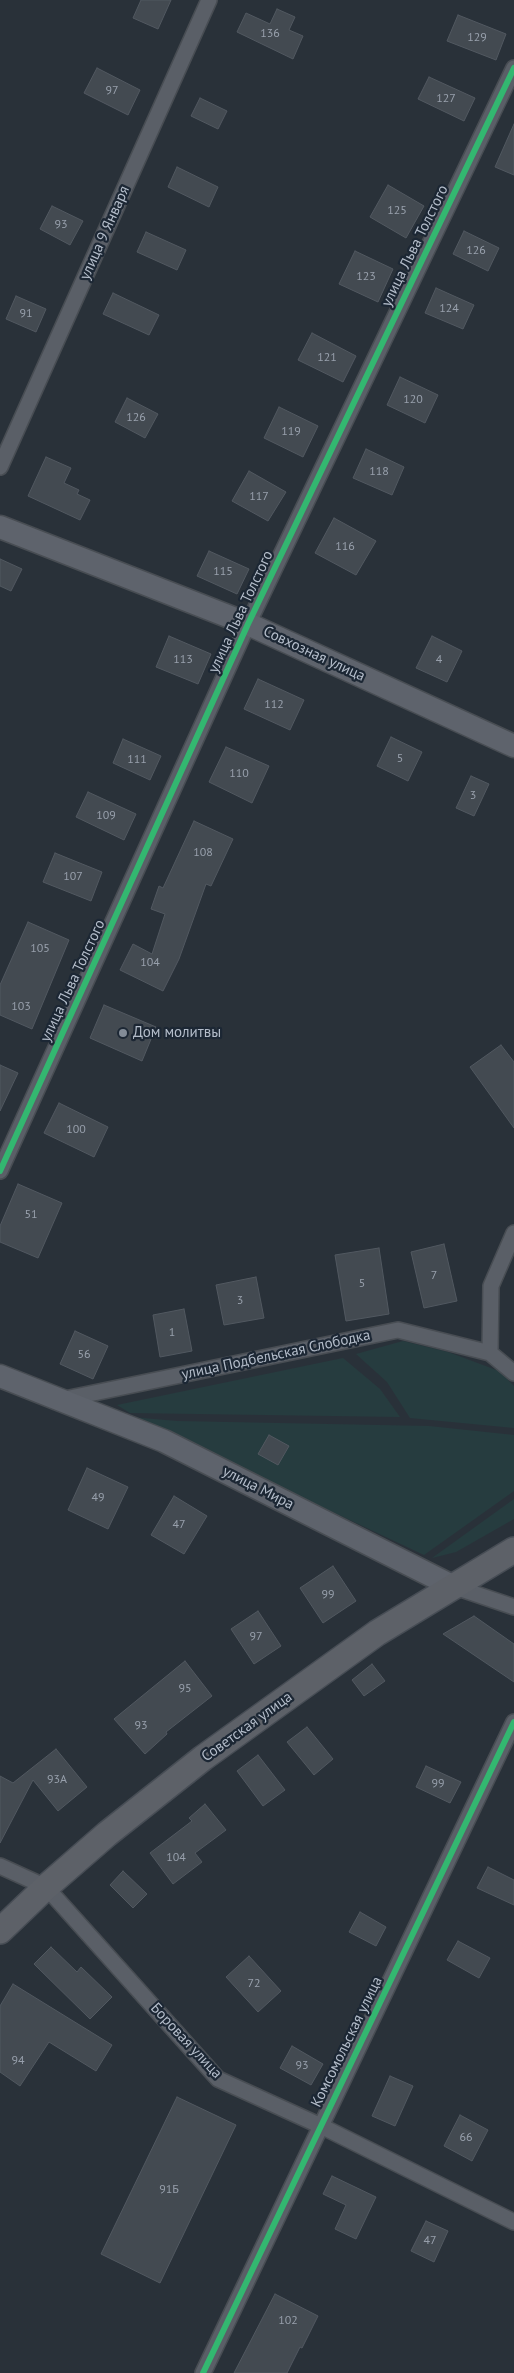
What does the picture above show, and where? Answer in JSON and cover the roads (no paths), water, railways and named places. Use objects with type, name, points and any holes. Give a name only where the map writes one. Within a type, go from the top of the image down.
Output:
[{"type":"main road","name":"Совхозная улица","points":[[0,527],[248,624],[514,746]]},
{"type":"main road","name":"улица Мира","points":[[0,1376],[164,1441],[452,1586]]},
{"type":"main road","name":"Советская улица","points":[[0,1931],[46,1887],[107,1834],[203,1758],[378,1633],[452,1586],[514,1550]]},
{"type":"street","name":"улица 9 Января","points":[[0,467],[209,0]]},
{"type":"street","name":"улица Льва Толстого","points":[[0,1171],[5,1148],[248,624],[514,68]]},
{"type":"street","points":[[514,1233],[491,1286],[490,1353],[514,1373]]},
{"type":"street","name":"улица Подбельская Слободка","points":[[60,1400],[398,1330],[490,1353]]},
{"type":"street","name":"улица Мира","points":[[452,1586],[514,1607]]},
{"type":"street","name":"Комсомольская улица","points":[[203,2373],[514,1722]]},
{"type":"street","name":"Боровая улица","points":[[0,1866],[46,1887],[218,2079],[321,2126],[514,2222]]},
{"type":"place","name":"Дом молитвы","points":[[123,1033]]}]
